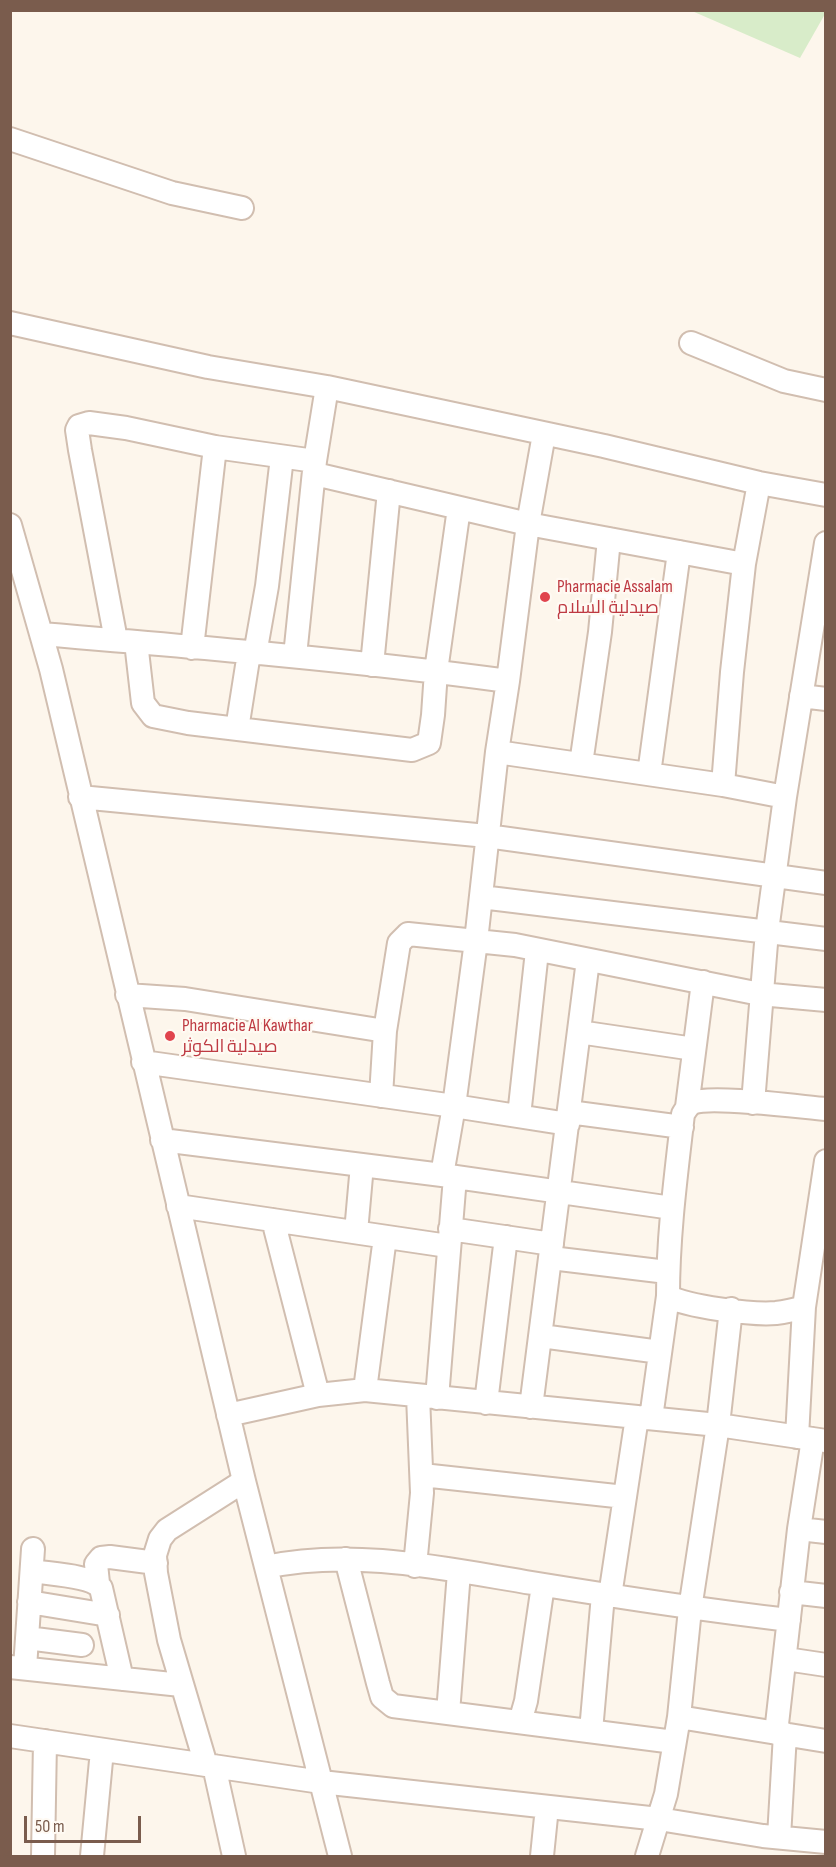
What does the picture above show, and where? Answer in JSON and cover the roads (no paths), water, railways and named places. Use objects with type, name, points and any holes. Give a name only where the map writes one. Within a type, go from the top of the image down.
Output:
[{"type":"street","points":[[10,139],[171,193],[242,208]]},
{"type":"street","points":[[10,323],[207,367],[327,387],[604,446],[759,483],[825,495]]},
{"type":"street","points":[[691,343],[784,381],[825,390]]},
{"type":"street","points":[[295,656],[315,468],[327,387]]},
{"type":"street","points":[[459,508],[436,671],[429,743],[412,750],[237,729],[153,716],[142,703],[77,430],[79,426],[89,423],[282,457],[389,491],[528,524],[744,564]]},
{"type":"street","points":[[415,1566],[422,1493],[427,1397],[449,1238],[448,1176],[454,1106],[476,941],[497,752],[528,524],[544,434]]},
{"type":"street","points":[[192,648],[215,447]]},
{"type":"street","points":[[237,729],[267,586],[282,457]]},
{"type":"street","points":[[723,785],[744,564],[759,483]]},
{"type":"street","points":[[372,665],[389,491]]},
{"type":"street","points":[[10,525],[41,634],[244,1481],[340,1857]]},
{"type":"street","points":[[581,764],[600,632],[609,539]]},
{"type":"street","points":[[753,1102],[760,994],[767,931],[785,797],[825,543]]},
{"type":"street","points":[[649,774],[679,552]]},
{"type":"street","points":[[41,634],[295,656],[508,681]]},
{"type":"street","points":[[801,696],[825,699]]},
{"type":"street","points":[[497,752],[723,785],[785,797]]},
{"type":"street","points":[[80,797],[487,836],[825,883]]},
{"type":"street","points":[[481,897],[825,939]]},
{"type":"street","points":[[381,1096],[385,1031],[399,943],[403,936],[408,934],[515,945],[760,994],[825,1000]]},
{"type":"street","points":[[519,1116],[537,951]]},
{"type":"street","points":[[531,1407],[588,960]]},
{"type":"street","points":[[591,1731],[606,1595],[625,1497],[660,1352],[668,1296],[667,1272],[672,1208],[703,982]]},
{"type":"street","points":[[128,995],[185,999],[385,1031]]},
{"type":"street","points":[[579,1032],[694,1049]]},
{"type":"street","points":[[143,1062],[519,1116],[684,1117]]},
{"type":"street","points":[[684,1117],[693,1102],[708,1101],[753,1102],[825,1109]]},
{"type":"street","points":[[162,1140],[448,1176],[672,1208]]},
{"type":"street","points":[[779,1837],[781,1733],[791,1592],[812,1439],[804,1307],[821,1222],[825,1161]]},
{"type":"street","points":[[356,1232],[362,1165]]},
{"type":"street","points":[[178,1206],[385,1237],[506,1237],[552,1251],[667,1272]]},
{"type":"street","points":[[273,1220],[318,1395]]},
{"type":"street","points":[[365,1390],[385,1237]]},
{"type":"street","points":[[486,1402],[506,1237]]},
{"type":"street","points":[[668,1296],[677,1302],[698,1306],[773,1313],[804,1307]]},
{"type":"street","points":[[647,1857],[666,1794],[679,1717],[690,1609],[718,1425],[731,1309]]},
{"type":"street","points":[[541,1336],[660,1352]]},
{"type":"street","points":[[228,1415],[318,1395],[365,1390],[718,1425],[812,1439]]},
{"type":"street","points":[[422,1475],[625,1497]]},
{"type":"street","points":[[234,1857],[210,1766],[181,1685],[169,1640],[155,1555],[160,1539],[167,1530],[244,1481]]},
{"type":"street","points":[[799,1529],[825,1532]]},
{"type":"street","points":[[122,1678],[108,1615],[98,1583],[96,1564],[101,1558],[110,1557],[156,1563]]},
{"type":"street","points":[[266,1567],[307,1560],[346,1559],[459,1572],[690,1609],[789,1620]]},
{"type":"street","points":[[346,1559],[382,1697],[393,1706],[674,1742]]},
{"type":"street","points":[[98,1583],[32,1560],[27,1638],[18,1667],[181,1685]]},
{"type":"street","points":[[448,1713],[459,1572]]},
{"type":"street","points":[[520,1722],[526,1701],[543,1585]]},
{"type":"street","points":[[791,1592],[825,1596]]},
{"type":"street","points":[[29,1602],[108,1615]]},
{"type":"street","points":[[27,1638],[82,1645]]},
{"type":"street","points":[[786,1659],[825,1665]]},
{"type":"street","points":[[679,1717],[825,1741]]},
{"type":"street","points":[[10,1736],[321,1782],[659,1819],[825,1842]]},
{"type":"street","points":[[43,1857],[45,1741]]},
{"type":"street","points":[[92,1857],[102,1750]]},
{"type":"street","points":[[542,1857],[547,1807]]},
{"type":"place","name":"Pharmacie Assalam صيدلية السلام","points":[[545,597]]},
{"type":"place","name":"Pharmacie Al Kawthar صيدلية الكوثر","points":[[170,1036]]}]
